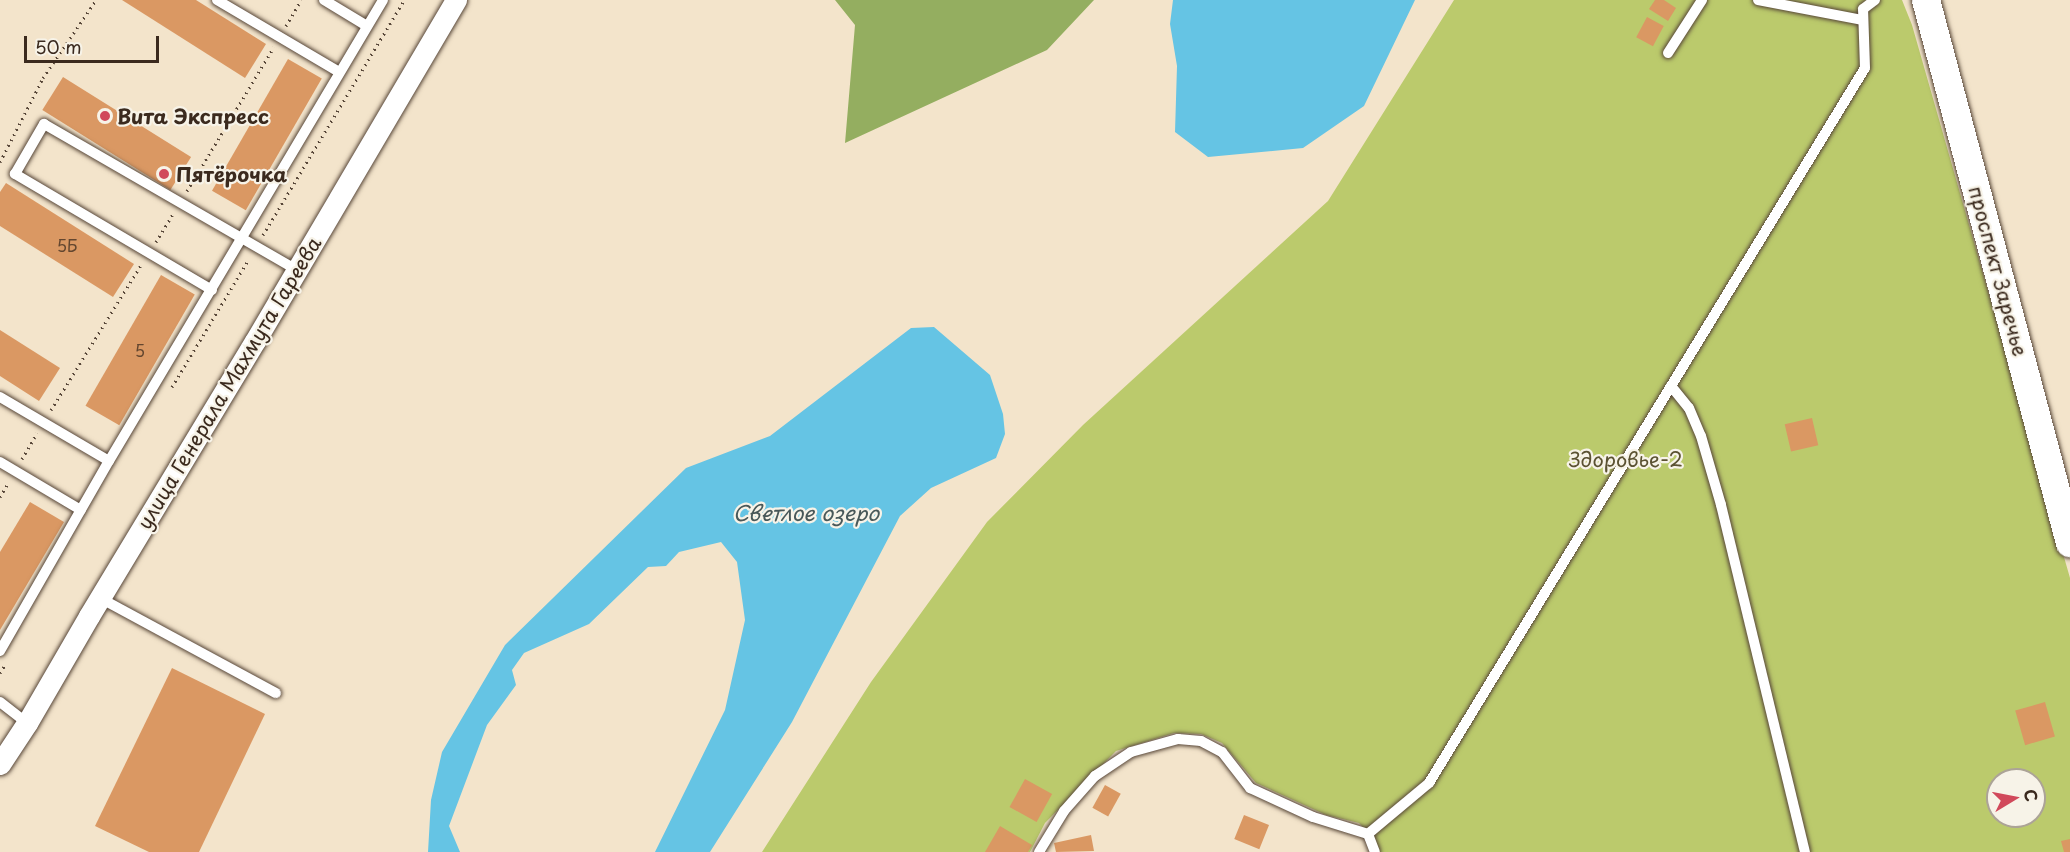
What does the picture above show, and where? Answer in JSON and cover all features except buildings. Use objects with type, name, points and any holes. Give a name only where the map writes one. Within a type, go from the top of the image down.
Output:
[{"type":"street","name":"улица Генерала Махмута Гареева","points":[[0,764],[27,723],[456,0]]},
{"type":"street","name":"проспект Заречье","points":[[1926,0],[2070,543]]},
{"type":"lane","points":[[217,0],[339,72]]},
{"type":"lane","points":[[324,0],[367,26]]},
{"type":"lane","points":[[0,651],[109,461],[383,0]]},
{"type":"lane","points":[[1668,53],[1702,0]]},
{"type":"lane","points":[[1758,0],[1863,20]]},
{"type":"lane","points":[[1368,834],[1429,783],[1866,68],[1863,9],[1875,0]]},
{"type":"lane","points":[[212,290],[15,174],[44,124],[297,270]]},
{"type":"lane","points":[[1671,386],[1689,408],[1701,436],[1805,852]]},
{"type":"lane","points":[[0,397],[109,461]]},
{"type":"lane","points":[[0,462],[81,510]]},
{"type":"lane","points":[[100,598],[276,693]]},
{"type":"lane","points":[[0,702],[27,723]]},
{"type":"lane","points":[[1039,852],[1064,811],[1095,776],[1131,752],[1178,738],[1202,741],[1222,752],[1250,788],[1313,817],[1368,834]]},
{"type":"lane","points":[[1368,834],[1375,852]]},
{"type":"path","points":[[0,162],[43,78],[96,0]]},
{"type":"path","points":[[15,471],[43,422],[180,203],[301,0]]},
{"type":"path","points":[[170,389],[404,0]]},
{"type":"path","points":[[0,673],[6,663]]},
{"type":"green space","points":[[835,0],[1094,0],[1047,50],[845,143],[855,25]]},
{"type":"green space","name":"Здоровье-2","points":[[1454,0],[1902,0],[1912,25],[2070,578],[2070,852],[1379,852],[1375,840],[1359,823],[1326,815],[1256,783],[1222,743],[1201,734],[1174,733],[1116,751],[1045,823],[1030,852],[762,852],[871,682],[987,522],[1083,425],[1328,201]]},
{"type":"water","points":[[1173,0],[1415,0],[1364,106],[1303,148],[1208,157],[1175,132],[1177,66],[1170,24]]},
{"type":"water","name":"Светлое озеро","points":[[934,327],[990,375],[1003,414],[1005,434],[996,458],[931,488],[900,516],[792,722],[710,852],[655,852],[725,710],[745,620],[737,562],[721,542],[679,552],[666,566],[648,567],[589,624],[524,653],[512,670],[516,685],[487,725],[449,826],[460,852],[428,852],[431,800],[442,752],[505,645],[686,468],[770,436],[911,328]]},
{"type":"place","name":"Вита Экспресс","points":[[105,116]]},
{"type":"place","name":"Пятёрочка","points":[[164,174]]}]
